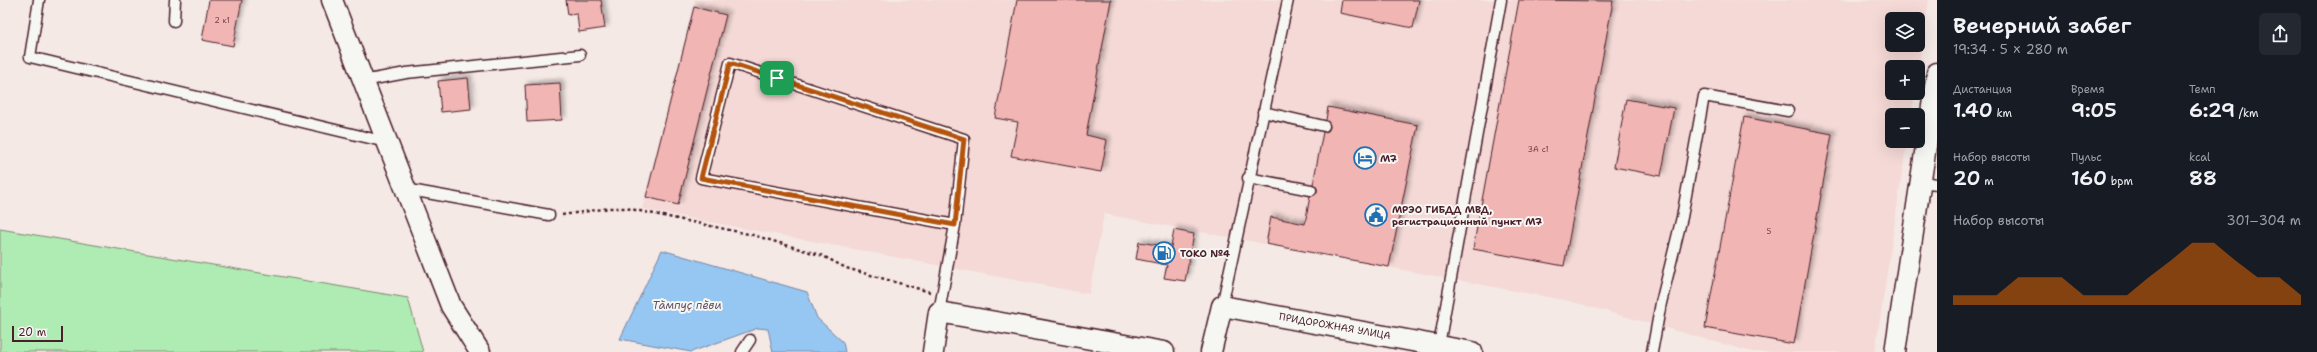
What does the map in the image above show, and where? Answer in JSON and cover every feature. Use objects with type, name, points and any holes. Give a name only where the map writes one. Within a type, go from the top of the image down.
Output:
[{"type":"street","points":[[332,0],[451,306],[480,352]]},
{"type":"street","points":[[1895,352],[1929,183],[1937,73]]},
{"type":"street","points":[[933,352],[941,304],[1164,352]]},
{"type":"street","points":[[1211,352],[1222,306]]},
{"type":"street","name":"ПРИДОРОЖНАЯ УЛИЦА","points":[[1222,306],[1472,352]]},
{"type":"lane","points":[[39,0],[30,57],[386,142]]},
{"type":"lane","points":[[174,21],[175,0]]},
{"type":"lane","points":[[1222,306],[1248,178],[1288,0]]},
{"type":"lane","points":[[1446,348],[1501,0]]},
{"type":"lane","points":[[363,81],[406,73],[580,55]]},
{"type":"lane","points":[[941,304],[955,225],[964,139],[730,63],[701,178],[955,225]]},
{"type":"lane","points":[[1652,352],[1661,303],[1682,217],[1704,96],[1788,111]]},
{"type":"lane","points":[[1263,112],[1324,126]]},
{"type":"lane","points":[[1248,178],[1312,190]]},
{"type":"lane","points":[[405,189],[549,215]]},
{"type":"lane","points":[[742,352],[750,340]]},
{"type":"path","points":[[549,215],[626,208],[753,235],[823,256],[846,268],[941,304]]},
{"type":"shaded area","points":[[695,0],[1929,0],[1925,25],[1925,12],[1885,12],[1885,52],[1921,52],[1920,60],[1885,60],[1885,100],[1914,100],[1912,108],[1885,108],[1885,148],[1906,148],[1875,352],[1752,352],[1569,301],[1104,214],[1089,294],[642,209]]},
{"type":"green space","points":[[0,229],[408,298],[423,352],[0,352]]},
{"type":"water","name":"Тӑмпуҫ пӗви","points":[[662,250],[807,292],[817,318],[843,342],[845,352],[773,352],[768,329],[758,328],[691,352],[620,339]]},
{"type":"building","points":[[209,0],[242,0],[233,46],[202,40]]},
{"type":"building","points":[[566,0],[601,0],[605,28],[579,32],[577,14],[568,15]]},
{"type":"building","points":[[1017,0],[1111,0],[1086,135],[1107,140],[1101,172],[1011,156],[1018,122],[995,118]]},
{"type":"building","points":[[1342,0],[1419,0],[1413,28],[1340,13]]},
{"type":"building","points":[[1519,0],[1613,1],[1564,266],[1473,249]]},
{"type":"building","points":[[694,7],[726,15],[678,205],[646,197]]},
{"type":"building","points":[[468,78],[471,109],[441,112],[438,81]]},
{"type":"building","points":[[560,83],[562,120],[527,122],[525,85]]},
{"type":"building","points":[[1626,99],[1674,108],[1661,176],[1614,167]]},
{"type":"building","name":"М7","points":[[1328,107],[1418,125],[1389,267],[1266,244],[1271,217],[1305,224],[1310,196],[1317,192],[1317,188],[1313,184],[1323,132],[1328,131],[1330,127],[1326,120]]},
{"type":"building","points":[[1744,117],[1832,134],[1794,344],[1705,328]]},
{"type":"building","name":"ТОКО №4","points":[[1174,230],[1194,234],[1185,281],[1164,278],[1167,265],[1136,259],[1139,242],[1171,247]]},
{"type":"place","name":"М7","points":[[1365,158]]},
{"type":"place","name":"МРЭО ГИБДД МВД, регистрационный пункт М7","points":[[1376,215]]},
{"type":"place","name":"ТОКО №4","points":[[1164,253]]},
{"type":"route","points":[[730,63],[777,78],[964,139],[955,225],[701,178],[730,63]]}]
